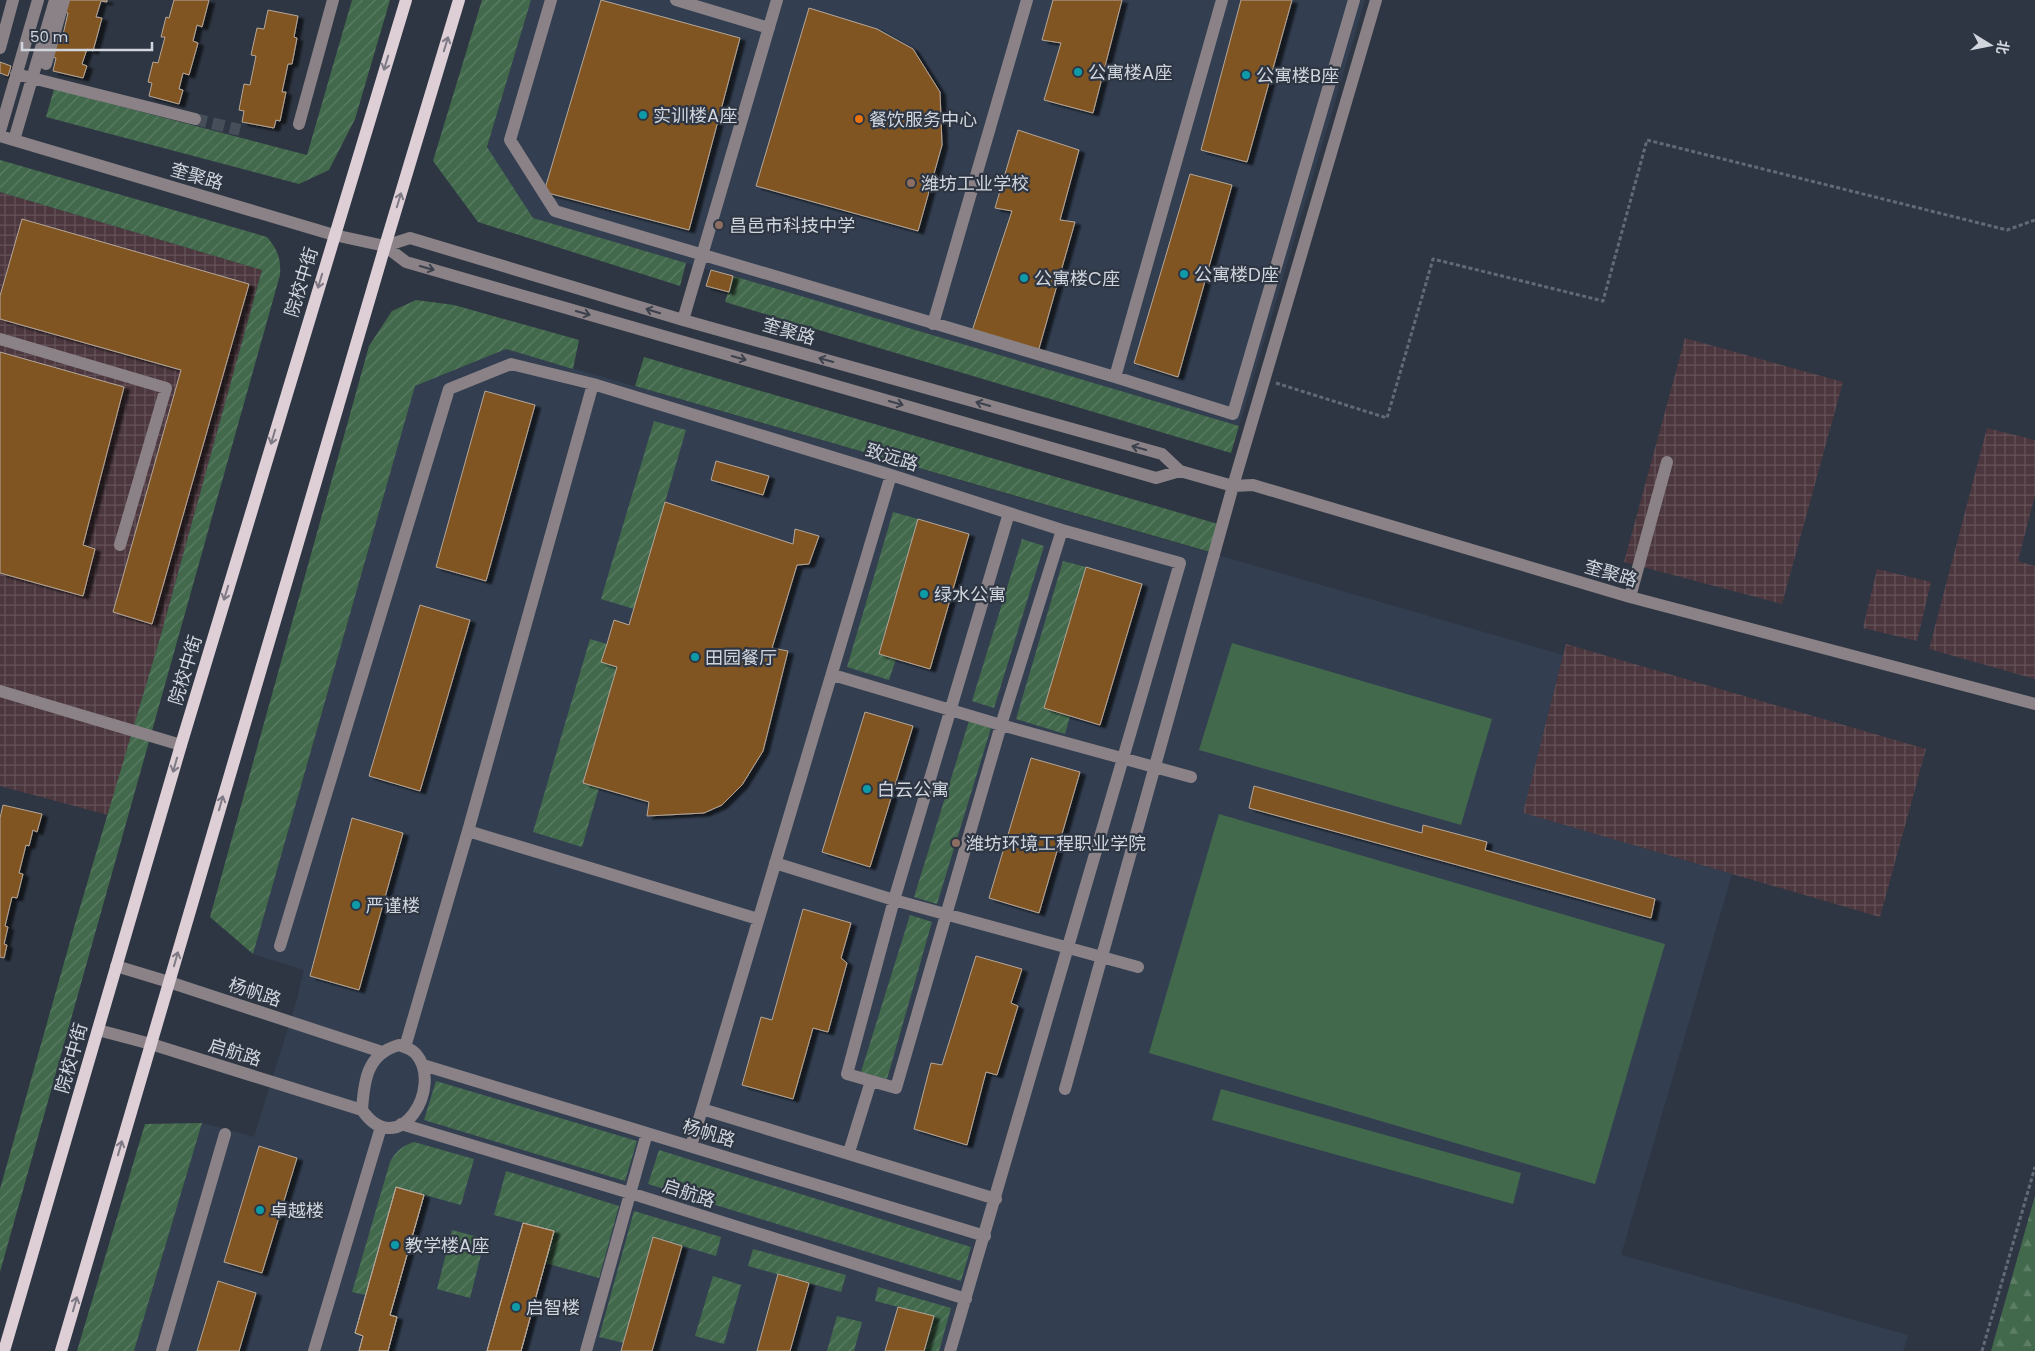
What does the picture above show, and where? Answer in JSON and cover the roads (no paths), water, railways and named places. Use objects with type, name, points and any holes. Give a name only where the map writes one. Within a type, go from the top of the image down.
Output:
[{"type":"main road","name":"院校中街","points":[[4,1351],[181,745],[406,0]]},
{"type":"main road","points":[[61,1351],[384,246],[459,0]]},
{"type":"street","points":[[0,48],[13,0]]},
{"type":"street","points":[[0,131],[38,0]]},
{"type":"street","points":[[14,140],[55,0]]},
{"type":"street","points":[[46,64],[64,0]]},
{"type":"street","points":[[299,124],[333,0]]},
{"type":"street","points":[[551,0],[510,140],[555,211],[1115,377],[1233,414],[1354,0]]},
{"type":"street","points":[[676,0],[769,28]]},
{"type":"street","points":[[683,320],[777,0]]},
{"type":"street","points":[[933,324],[1027,0]]},
{"type":"street","points":[[1115,377],[1222,0]]},
{"type":"street","points":[[1064,1089],[1233,486],[1376,0]]},
{"type":"street","points":[[16,74],[195,119]]},
{"type":"street","name":"奎聚路","points":[[0,136],[334,235],[384,246],[406,262],[1156,478],[1180,471]]},
{"type":"street","name":"奎聚路","points":[[384,246],[410,238],[683,320],[1162,454],[1180,471],[1233,486],[1253,485],[1630,596],[2035,704]]},
{"type":"street","points":[[0,339],[166,388],[120,545]]},
{"type":"street","name":"致远路","points":[[280,946],[449,389],[510,364],[593,384],[891,475],[1062,530],[1180,563],[1121,758]]},
{"type":"street","points":[[404,1047],[468,831],[593,384]]},
{"type":"street","points":[[1630,596],[1667,462]]},
{"type":"street","points":[[691,1146],[833,675],[891,475]]},
{"type":"street","points":[[1009,513],[894,900],[847,1074],[896,1088],[1001,725],[1062,530]]},
{"type":"street","points":[[833,675],[1001,725],[1191,777]]},
{"type":"street","points":[[0,691],[181,745]]},
{"type":"street","points":[[950,1351],[996,1198],[1121,758]]},
{"type":"street","points":[[468,831],[758,919]]},
{"type":"street","points":[[775,863],[894,900],[1138,967]]},
{"type":"street","name":"杨帆路","points":[[116,966],[382,1052]]},
{"type":"street","name":"启航路","points":[[98,1030],[151,1044],[362,1110]]},
{"type":"street","points":[[399,1045],[404,1047],[416,1054],[423,1065],[425,1079],[420,1103],[409,1121],[387,1129],[377,1126],[368,1119],[362,1110],[367,1074],[374,1060],[386,1049],[399,1045]]},
{"type":"street","name":"杨帆路","points":[[423,1065],[985,1236]]},
{"type":"street","points":[[850,1152],[870,1081]]},
{"type":"street","points":[[702,1108],[996,1198]]},
{"type":"street","name":"启航路","points":[[401,1124],[630,1193],[966,1299]]},
{"type":"street","points":[[314,1351],[381,1127]]},
{"type":"street","points":[[586,1351],[647,1133]]},
{"type":"street","points":[[162,1351],[225,1134]]},
{"type":"tunnel","points":[[195,119],[240,130]]},
{"type":"place","name":"公寓楼A座","points":[[1078,72]]},
{"type":"place","name":"公寓楼B座","points":[[1246,75]]},
{"type":"place","name":"实训楼A座","points":[[643,115]]},
{"type":"place","name":"餐饮服务中心","points":[[859,119]]},
{"type":"place","name":"潍坊工业学校","points":[[911,183]]},
{"type":"place","name":"昌邑市科技中学","points":[[719,225]]},
{"type":"place","name":"公寓楼D座","points":[[1184,274]]},
{"type":"place","name":"公寓楼C座","points":[[1024,278]]},
{"type":"place","name":"绿水公寓","points":[[924,594]]},
{"type":"place","name":"田园餐厅","points":[[695,657]]},
{"type":"place","name":"白云公寓","points":[[867,789]]},
{"type":"place","name":"潍坊环境工程职业学院","points":[[956,843]]},
{"type":"place","name":"严谨楼","points":[[356,905]]},
{"type":"place","name":"卓越楼","points":[[260,1210]]},
{"type":"place","name":"教学楼A座","points":[[395,1245]]},
{"type":"place","name":"启智楼","points":[[516,1307]]}]
